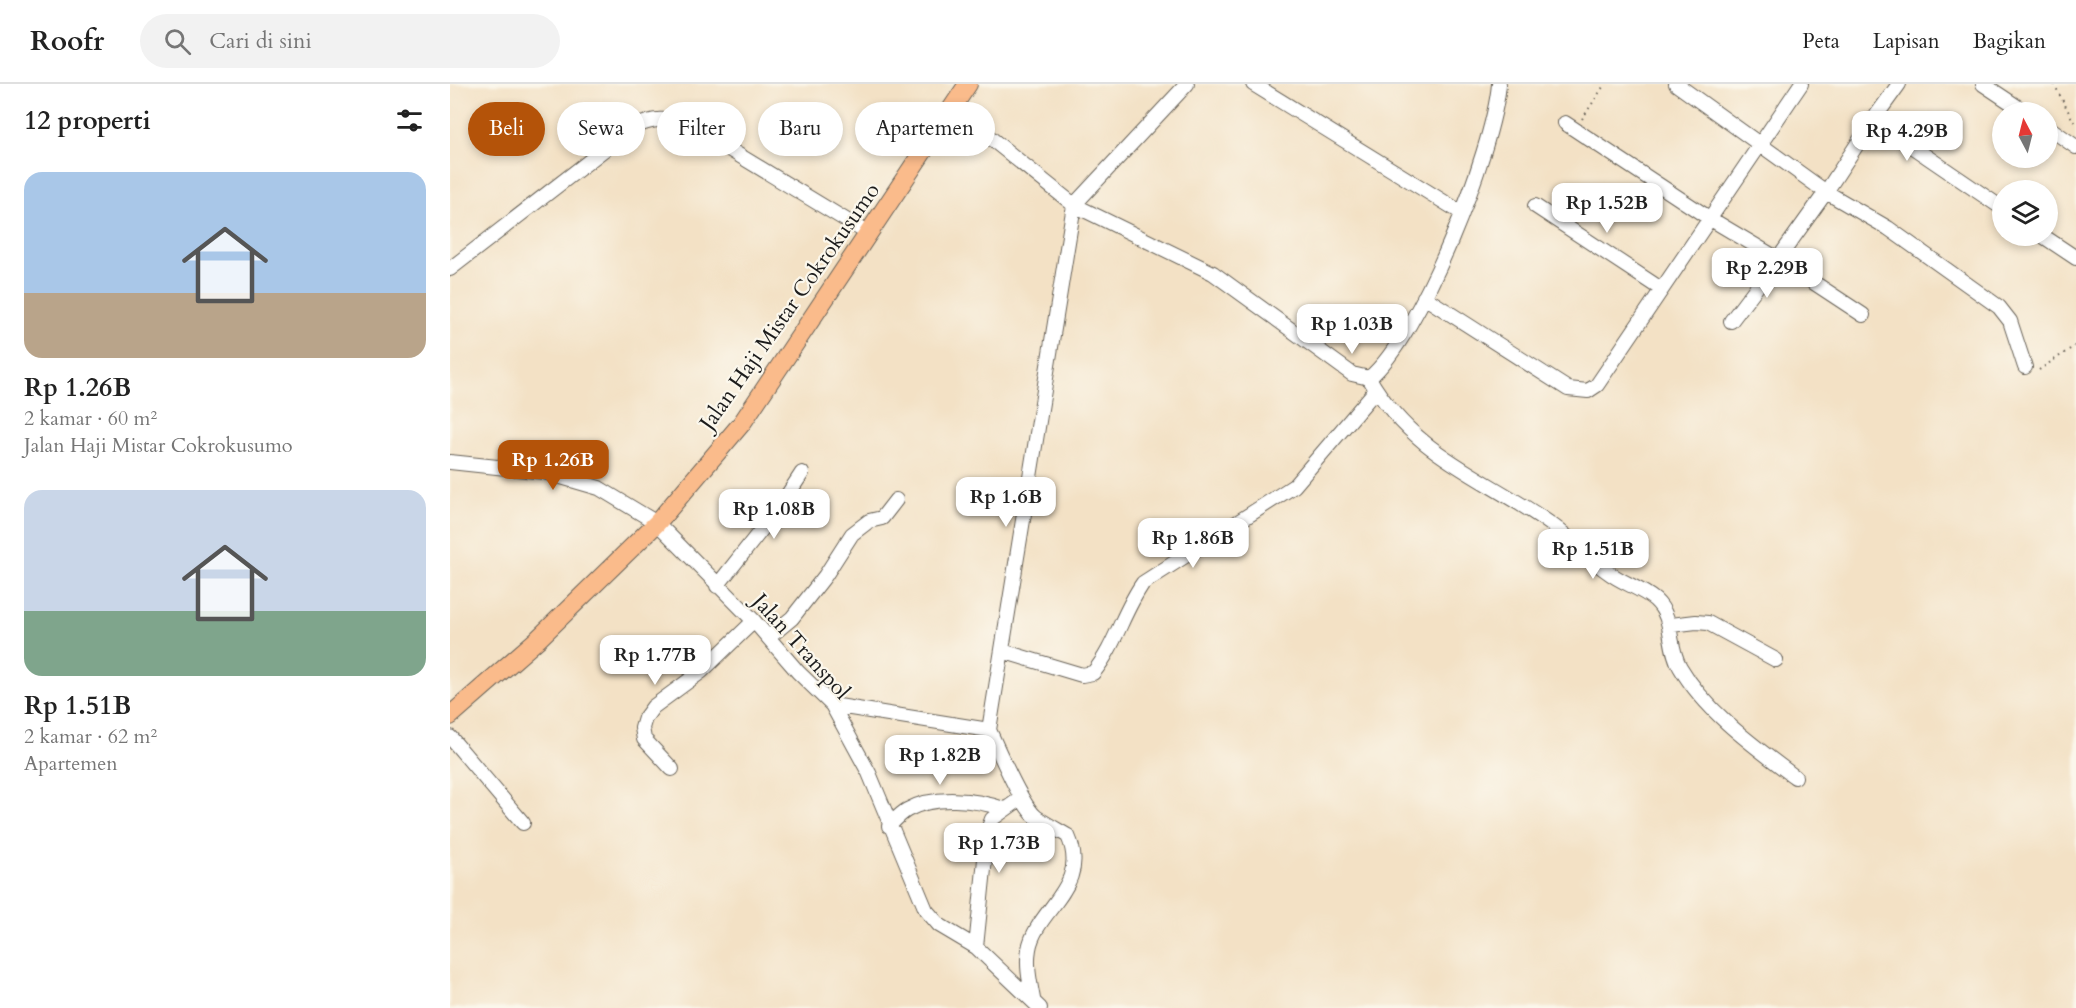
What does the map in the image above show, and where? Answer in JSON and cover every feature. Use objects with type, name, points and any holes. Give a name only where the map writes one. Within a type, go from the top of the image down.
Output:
[{"type":"main road","name":"Jalan Haji Mistar Cokrokusumo","points":[[956,102],[968,84]]},
{"type":"main road","name":"Jalan Haji Mistar Cokrokusumo","points":[[450,716],[538,639],[657,523],[742,423],[920,156]]},
{"type":"street","points":[[1037,1004],[1028,949],[1036,932],[1063,894],[1074,854],[1068,836],[1035,816],[1020,799],[1016,783],[989,730],[1074,205],[1187,84]]},
{"type":"street","points":[[1252,84],[1462,213]]},
{"type":"street","points":[[1002,651],[1082,675],[1093,673],[1102,663],[1129,602],[1143,583],[1294,486],[1372,384],[1424,297],[1462,213],[1486,146],[1499,84]]},
{"type":"street","points":[[1676,84],[1826,192],[1888,228],[1999,307],[2010,321],[2025,367]]},
{"type":"street","points":[[1424,297],[1568,389],[1588,390],[1597,385],[1801,84]]},
{"type":"street","points":[[1731,321],[1826,192],[1899,84]]},
{"type":"street","points":[[1983,84],[2010,102]]},
{"type":"street","points":[[450,269],[632,128],[656,119],[672,119],[689,126],[869,234]]},
{"type":"street","points":[[1873,120],[1992,201]]},
{"type":"street","points":[[1570,126],[1709,218],[1778,259],[1863,315]]},
{"type":"street","points":[[2058,135],[2076,147]]},
{"type":"street","points":[[995,142],[1074,205],[1213,273],[1352,374],[1372,384],[1412,433],[1446,461],[1553,525],[1609,573],[1654,599],[1671,625],[1674,655],[1691,684],[1732,727],[1795,777]]},
{"type":"street","points":[[1535,206],[1661,289]]},
{"type":"street","points":[[2058,246],[2076,258]]},
{"type":"street","name":"Jalan Transpol","points":[[450,462],[544,472],[599,488],[657,523],[754,621],[798,672],[832,705],[869,773],[889,826],[926,910],[939,925],[976,947],[1037,1004]]},
{"type":"street","points":[[717,585],[781,505],[802,473]]},
{"type":"street","points":[[769,637],[792,618],[825,576],[852,534],[868,521],[882,518],[896,500]]},
{"type":"street","points":[[672,769],[644,739],[642,728],[645,718],[652,708],[702,671],[754,621]]},
{"type":"street","points":[[1671,625],[1708,623],[1776,660]]},
{"type":"street","points":[[832,705],[989,730]]},
{"type":"street","points":[[450,737],[523,823]]},
{"type":"street","points":[[976,947],[988,830],[992,819],[1004,808],[1020,799]]},
{"type":"street","points":[[889,826],[905,811],[930,803],[967,801],[1004,808]]},
{"type":"path","points":[[1570,126],[1605,84]]},
{"type":"path","points":[[2054,84],[2076,126]]},
{"type":"path","points":[[2025,367],[2029,372],[2036,372],[2076,345]]}]
